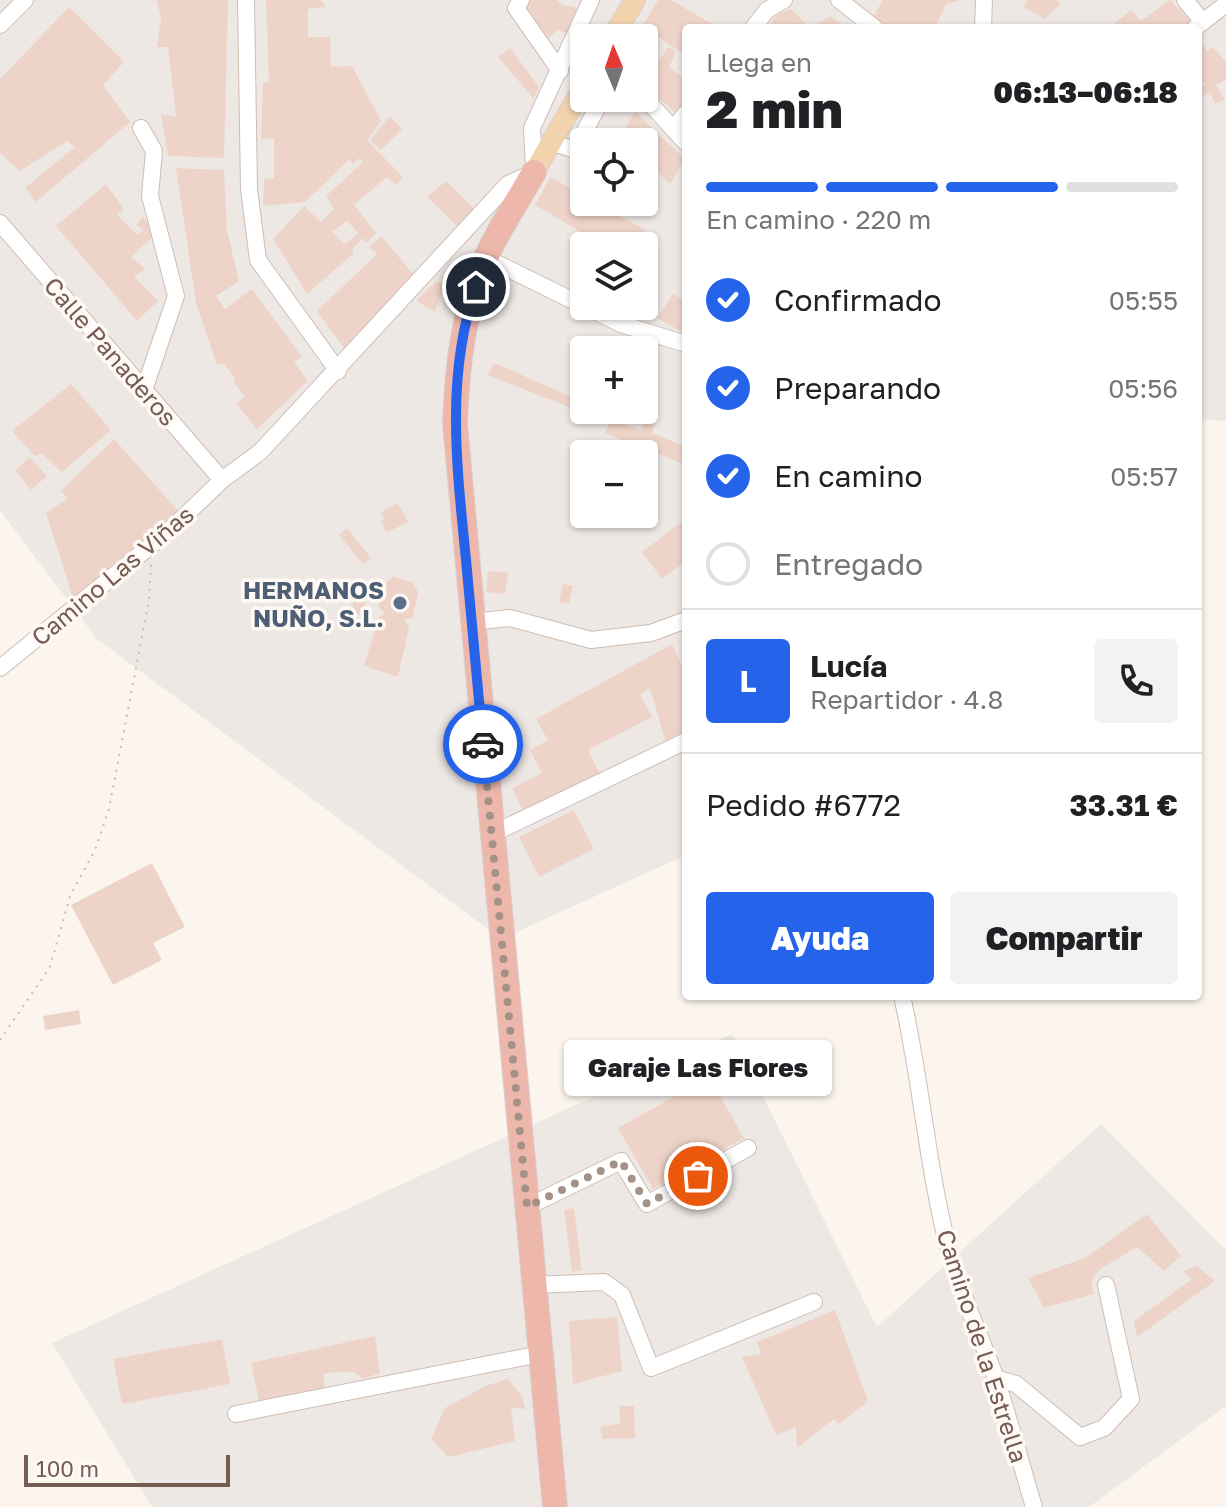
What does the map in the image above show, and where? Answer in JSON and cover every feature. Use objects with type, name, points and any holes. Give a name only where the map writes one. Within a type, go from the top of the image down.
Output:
[{"type":"highway","points":[[534,172],[486,258],[466,315],[455,424],[555,1507]]},
{"type":"main road","points":[[620,24],[635,0]]},
{"type":"main road","points":[[534,172],[570,110]]},
{"type":"street","points":[[0,25],[25,0]]},
{"type":"street","points":[[246,0],[249,189],[258,260],[338,371]]},
{"type":"street","points":[[521,0],[516,8],[560,71]]},
{"type":"street","points":[[756,24],[767,10],[784,0]]},
{"type":"street","points":[[839,0],[870,24]]},
{"type":"street","points":[[983,24],[984,0]]},
{"type":"street","points":[[1185,0],[1198,24]]},
{"type":"street","points":[[534,172],[532,128],[560,71],[587,2]]},
{"type":"street","points":[[1200,24],[1226,4]]},
{"type":"street","points":[[658,111],[682,138]]},
{"type":"street","points":[[551,142],[575,150],[595,112]]},
{"type":"street","points":[[674,128],[682,118]]},
{"type":"street","points":[[141,128],[154,151],[150,196],[176,296],[144,390]]},
{"type":"street","name":"Camino Las Viñas","points":[[0,668],[153,544],[222,480],[260,452],[508,184],[534,172]]},
{"type":"street","name":"Calle Panaderos","points":[[0,223],[222,480]]},
{"type":"street","points":[[486,258],[570,299]]},
{"type":"street","points":[[613,320],[682,343]]},
{"type":"street","points":[[472,622],[510,618],[591,640],[651,633],[682,621]]},
{"type":"street","points":[[492,834],[682,743]]},
{"type":"street","name":"Camino de la Estrella","points":[[903,1000],[919,1069],[935,1190],[948,1248],[995,1378],[1034,1507]]},
{"type":"street","points":[[527,1207],[621,1161],[647,1204],[748,1148]]},
{"type":"street","points":[[534,1285],[604,1282],[622,1295],[651,1368],[814,1302]]},
{"type":"street","points":[[995,1378],[1016,1384],[1080,1437],[1104,1428],[1131,1399],[1106,1285]]},
{"type":"street","points":[[236,1414],[540,1354]]},
{"type":"path","points":[[0,1040],[50,967],[70,896],[95,850],[109,809],[149,600],[153,544]]},
{"type":"shaded area","points":[[0,0],[1226,0],[1226,421],[1202,419],[1202,24],[682,24],[682,857],[501,939],[97,639],[0,510]]},
{"type":"shaded area","points":[[732,1034],[877,1327],[1101,1124],[1226,1250],[1226,1406],[1089,1507],[152,1507],[52,1343]]},
{"type":"building","points":[[157,0],[228,0],[224,158],[168,156],[161,114],[176,117],[168,47],[157,47],[161,18]]},
{"type":"building","points":[[266,0],[321,0],[326,7],[308,9],[308,37],[330,37],[331,67],[352,66],[381,121],[367,140],[403,177],[396,185],[387,177],[354,205],[376,233],[366,243],[363,238],[352,250],[354,253],[307,294],[273,239],[304,206],[321,222],[334,209],[326,196],[363,162],[360,158],[353,164],[349,160],[305,202],[263,206],[264,179],[274,178],[274,138],[261,139],[263,83],[269,82]],"holes":[[[347,221],[358,233],[345,244],[332,232]]]},
{"type":"building","points":[[528,0],[557,0],[562,5],[575,7],[580,14],[570,24],[567,33],[557,30],[549,38],[523,11]]},
{"type":"building","points":[[658,0],[671,0],[712,24],[682,24],[682,53],[658,37],[658,24],[643,24]]},
{"type":"building","points":[[883,0],[958,1],[946,4],[937,24],[876,24],[871,20]]},
{"type":"building","points":[[1027,0],[1056,0],[1061,3],[1045,19],[1024,7]]},
{"type":"building","points":[[1170,0],[1193,24],[1114,24],[1131,10],[1141,21]]},
{"type":"building","points":[[69,7],[124,62],[103,85],[130,122],[36,202],[25,188],[75,147],[67,141],[20,171],[0,153],[0,79]]},
{"type":"building","points":[[791,9],[806,24],[770,24],[777,15]]},
{"type":"building","points":[[830,16],[842,24],[818,24]]},
{"type":"building","points":[[1202,43],[1207,51],[1213,47],[1226,62],[1226,80],[1216,85],[1225,100],[1215,104],[1210,92],[1202,98],[1202,86],[1205,84],[1202,80]]},
{"type":"building","points":[[668,47],[676,52],[669,67],[682,77],[682,107],[677,114],[658,97],[658,63]]},
{"type":"building","points":[[510,48],[539,87],[534,99],[498,57]]},
{"type":"building","points":[[635,112],[652,128],[625,128]]},
{"type":"building","points":[[390,116],[402,129],[381,150],[370,140]]},
{"type":"building","points":[[658,134],[682,156],[682,164],[670,184],[658,172]]},
{"type":"building","points":[[176,168],[224,170],[227,230],[239,281],[216,296],[225,309],[252,289],[302,357],[294,362],[308,381],[257,429],[236,404],[245,396],[234,383],[235,379],[224,363],[217,365],[196,303]]},
{"type":"building","points":[[550,177],[570,188],[570,216],[620,216],[645,230],[581,232],[535,205]]},
{"type":"building","points":[[446,181],[474,209],[457,226],[427,197]]},
{"type":"building","points":[[106,184],[124,209],[117,215],[137,235],[144,230],[136,225],[143,217],[149,223],[154,221],[157,233],[131,257],[145,269],[134,277],[158,301],[137,321],[56,226]]},
{"type":"building","points":[[381,236],[415,276],[346,351],[317,311],[377,254],[369,247]]},
{"type":"building","points":[[436,281],[445,284],[435,312],[416,301]]},
{"type":"building","points":[[673,294],[682,300],[682,332],[658,319]]},
{"type":"building","points":[[494,363],[570,396],[570,407],[488,375]]},
{"type":"building","points":[[71,384],[111,430],[62,472],[42,454],[35,456],[12,431]]},
{"type":"building","points":[[609,424],[625,424],[641,431],[644,424],[654,424],[652,433],[682,445],[682,463],[658,454],[658,440],[623,440],[605,433]]},
{"type":"building","points":[[114,439],[179,512],[86,594],[73,598],[46,513],[68,498],[61,491]]},
{"type":"building","points":[[30,457],[47,476],[31,490],[15,470]]},
{"type":"building","points":[[398,503],[408,522],[386,533],[381,520],[385,519],[380,513]]},
{"type":"building","points":[[682,522],[682,564],[662,579],[642,552]]},
{"type":"building","points":[[347,528],[371,558],[363,564],[339,535]]},
{"type":"building","points":[[488,571],[508,573],[505,594],[486,592]]},
{"type":"building","points":[[393,577],[412,582],[418,592],[413,617],[405,620],[409,627],[398,677],[364,666],[379,617],[384,614],[378,605],[386,582]]},
{"type":"building","points":[[563,584],[573,586],[569,604],[559,602]]},
{"type":"building","points":[[354,593],[366,594],[363,615],[352,614]]},
{"type":"building","points":[[672,644],[682,667],[682,735],[666,743],[650,688],[640,694],[652,717],[588,750],[601,776],[525,814],[512,788],[542,773],[530,750],[548,740],[536,719]]},
{"type":"building","points":[[574,810],[594,849],[539,877],[519,837]]},
{"type":"building","points":[[152,863],[185,927],[153,943],[162,960],[113,985],[71,905]]},
{"type":"building","points":[[79,1010],[81,1024],[45,1030],[43,1016]]},
{"type":"building","points":[[723,1069],[728,1078],[714,1085],[744,1138],[653,1189],[618,1128]]},
{"type":"building","points":[[574,1208],[582,1270],[572,1272],[564,1210]]},
{"type":"building","points":[[1147,1214],[1181,1256],[1164,1271],[1137,1247],[1099,1270],[1091,1282],[1094,1294],[1044,1308],[1028,1278],[1085,1258]]},
{"type":"building","points":[[1197,1266],[1215,1281],[1137,1337],[1134,1321],[1192,1279],[1183,1271]]},
{"type":"building","points":[[835,1310],[868,1401],[839,1424],[834,1419],[797,1448],[796,1427],[776,1435],[742,1357],[761,1354],[757,1342]]},
{"type":"building","points":[[617,1317],[622,1371],[573,1384],[569,1321]]},
{"type":"building","points":[[375,1336],[380,1373],[363,1379],[354,1372],[324,1373],[324,1393],[259,1401],[251,1363]]},
{"type":"building","points":[[222,1339],[230,1384],[122,1404],[113,1359]]},
{"type":"building","points":[[508,1379],[522,1396],[525,1409],[511,1408],[515,1441],[448,1457],[431,1439],[445,1408],[485,1386]]},
{"type":"building","points":[[619,1406],[634,1406],[635,1438],[603,1439],[600,1427],[620,1423]]},
{"type":"way so far","points":[[483,744],[527,1207],[621,1161],[647,1204],[698,1176]]},
{"type":"place","name":"HERMANOS NUÑO, S.L.","points":[[400,603]]},
{"type":"place","name":"Garaje Las Flores","points":[[698,1176]]},
{"type":"route","points":[[476,287],[466,315],[457,364],[455,424],[483,744]]}]
